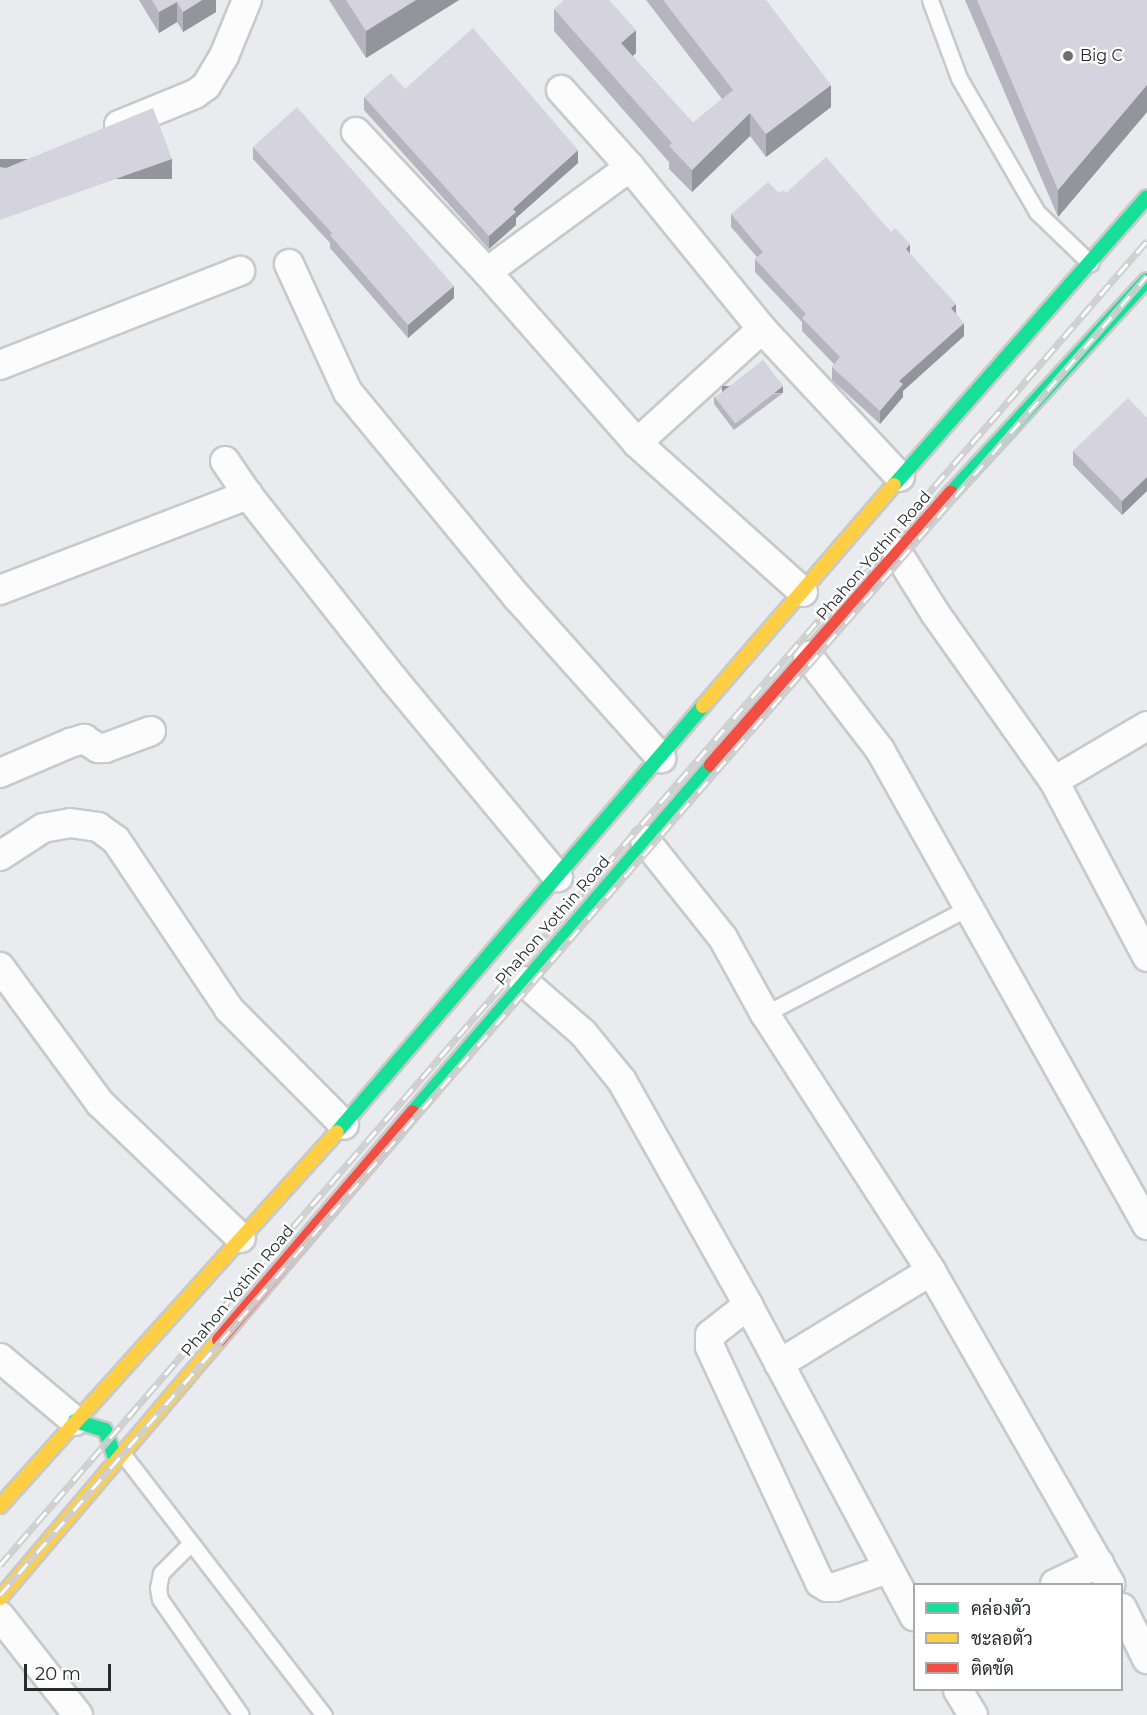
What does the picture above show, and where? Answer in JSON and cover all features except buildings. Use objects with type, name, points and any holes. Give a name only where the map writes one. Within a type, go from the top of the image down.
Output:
[{"type":"main road","name":"Phahon Yothin Road","points":[[0,1506],[241,1239],[344,1133],[558,877],[900,477],[1147,197]]},
{"type":"main road","name":"Phahon Yothin Road","points":[[0,1598],[370,1153],[808,657],[897,552],[1147,280]]},
{"type":"main road","points":[[75,1421],[93,1424],[105,1430],[119,1456]]},
{"type":"street","points":[[98,134],[195,94],[206,86],[224,56],[247,0]]},
{"type":"street","points":[[561,90],[630,167],[762,329],[900,477]]},
{"type":"street","points":[[356,132],[487,272],[637,444],[803,592]]},
{"type":"street","points":[[487,272],[630,167]]},
{"type":"street","points":[[289,264],[348,392],[518,598],[661,758]]},
{"type":"street","points":[[0,365],[240,271]]},
{"type":"street","points":[[637,444],[762,329]]},
{"type":"street","points":[[225,461],[248,495],[395,681],[558,877]]},
{"type":"street","points":[[0,590],[248,495]]},
{"type":"street","points":[[897,552],[935,613],[1054,781],[1144,945]]},
{"type":"street","points":[[808,657],[880,750],[1147,1225]]},
{"type":"street","points":[[1054,781],[1147,726]]},
{"type":"street","points":[[0,773],[84,739],[98,748],[105,748],[151,731]]},
{"type":"street","points":[[0,856],[44,828],[70,823],[98,827],[116,840],[229,1009],[344,1133]]},
{"type":"street","points":[[645,840],[723,938],[765,1014],[931,1271],[1105,1574],[1060,1583]]},
{"type":"street","points":[[0,967],[100,1103],[241,1239]]},
{"type":"street","points":[[523,981],[583,1034],[622,1082],[748,1305],[913,1613]]},
{"type":"street","points":[[779,1364],[931,1271]]},
{"type":"street","points":[[748,1305],[710,1335],[710,1347],[820,1582],[835,1587],[888,1569]]},
{"type":"street","points":[[0,1358],[75,1421]]},
{"type":"street","points":[[1123,1610],[1147,1659]]},
{"type":"street","points":[[0,1616],[78,1715]]},
{"type":"street","points":[[959,1691],[973,1715]]},
{"type":"lane","points":[[930,0],[959,78],[1038,212],[1090,264]]},
{"type":"lane","points":[[765,1014],[968,908]]},
{"type":"lane","points":[[119,1456],[191,1543],[324,1715]]},
{"type":"lane","points":[[191,1543],[160,1573],[158,1588],[160,1599],[241,1715]]},
{"type":"railway","points":[[0,1565],[1147,241]]},
{"type":"railway","points":[[0,1595],[1147,276]]},
{"type":"traffic: fast","points":[[894,485],[1147,197]]},
{"type":"traffic: fast","points":[[951,493],[1147,280]]},
{"type":"traffic: fast","points":[[337,1132],[703,706]]},
{"type":"traffic: fast","points":[[413,1112],[711,765]]},
{"type":"traffic: fast","points":[[75,1421],[105,1430],[116,1460]]},
{"type":"traffic: slow","points":[[703,706],[894,485]]},
{"type":"traffic: slow","points":[[0,1506],[337,1132]]},
{"type":"traffic: slow","points":[[0,1598],[219,1340]]},
{"type":"traffic: jam","points":[[711,765],[951,493]]},
{"type":"traffic: jam","points":[[219,1340],[413,1112]]},
{"type":"place","name":"Big C","points":[[1068,56]]}]
